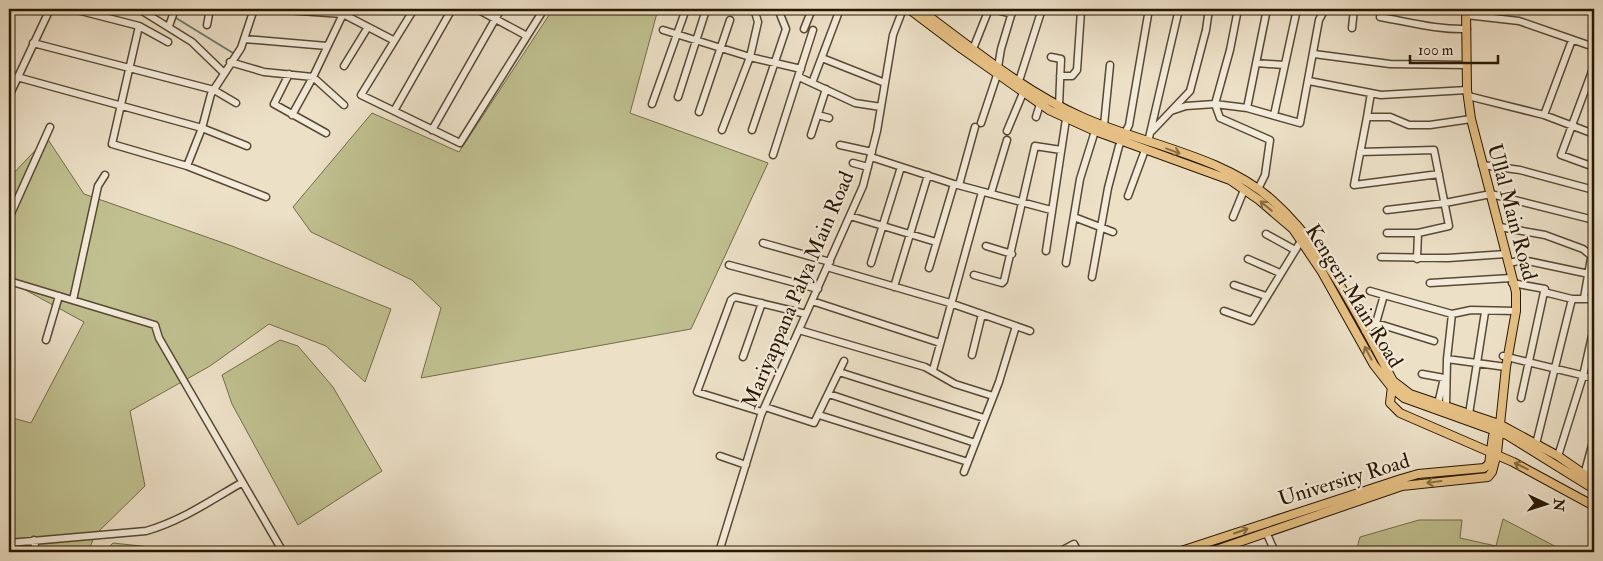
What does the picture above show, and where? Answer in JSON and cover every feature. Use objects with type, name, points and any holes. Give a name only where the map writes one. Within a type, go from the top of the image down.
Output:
[{"type":"main road","name":"Kengeri Main Road","points":[[909,9],[998,71],[1019,81],[1059,106],[1104,125],[1124,137]]},
{"type":"main road","name":"Kengeri Main Road","points":[[919,9],[973,49],[1023,93],[1066,119],[1096,131],[1124,137],[1230,180],[1293,229],[1326,280],[1374,365],[1404,398],[1497,427],[1594,489]]},
{"type":"main road","name":"Ullal Main Road","points":[[1466,12],[1468,92],[1471,119],[1500,227],[1512,282],[1514,311],[1504,367]]},
{"type":"main road","name":"Kengeri Main Road","points":[[1147,146],[1235,174],[1258,189],[1299,226],[1313,242],[1365,330],[1393,385],[1410,394],[1469,414],[1536,444],[1558,456],[1594,481]]},
{"type":"main road","points":[[1497,427],[1504,367]]},
{"type":"main road","points":[[1393,385],[1390,403],[1400,413],[1548,479],[1594,506]]},
{"type":"main road","name":"University Road","points":[[1178,552],[1402,486],[1488,477],[1492,472],[1497,427]]},
{"type":"main road","name":"University Road","points":[[1210,552],[1401,479],[1454,470],[1484,468],[1489,464],[1494,455]]},
{"type":"main road","points":[[1454,470],[1456,479]]},
{"type":"street","points":[[9,96],[50,9]]},
{"type":"street","points":[[73,9],[85,10],[139,26],[168,42]]},
{"type":"street","points":[[139,9],[192,42],[224,73]]},
{"type":"street","points":[[169,26],[175,9]]},
{"type":"street","points":[[207,25],[210,9]]},
{"type":"street","points":[[187,166],[214,90],[244,40],[254,9]]},
{"type":"street","points":[[270,9],[343,14],[393,40]]},
{"type":"street","points":[[350,17],[352,9]]},
{"type":"street","points":[[414,9],[393,40],[361,95],[460,143],[544,9]]},
{"type":"street","points":[[394,111],[452,9]]},
{"type":"street","points":[[477,9],[527,36]]},
{"type":"street","points":[[432,130],[501,9]]},
{"type":"street","points":[[652,104],[686,9]]},
{"type":"street","points":[[731,9],[736,9]]},
{"type":"street","points":[[722,130],[750,57],[758,22],[754,9]]},
{"type":"street","points":[[752,130],[786,28],[785,22],[781,19],[781,9]]},
{"type":"street","points":[[804,29],[812,9]]},
{"type":"street","points":[[812,83],[840,9]]},
{"type":"street","name":"Mariyappana Palya Main Road","points":[[719,552],[764,409],[863,186],[881,107],[894,35],[903,9]]},
{"type":"street","points":[[973,49],[990,9],[1012,12],[1001,49],[998,71],[982,123]]},
{"type":"street","points":[[1019,81],[1042,9]]},
{"type":"street","points":[[1060,76],[1072,76],[1077,70],[1082,10],[1072,9]]},
{"type":"street","points":[[1092,277],[1100,226],[1116,154],[1129,125],[1149,9]]},
{"type":"street","points":[[1128,196],[1152,131],[1179,9]]},
{"type":"street","points":[[1152,131],[1190,91],[1206,30],[1209,9]]},
{"type":"street","points":[[1238,9],[1230,50],[1214,104],[1220,118],[1270,140],[1265,175],[1258,189]]},
{"type":"street","points":[[1247,108],[1267,9]]},
{"type":"street","points":[[1274,115],[1297,9]]},
{"type":"street","points":[[1171,111],[1186,106],[1214,104],[1247,108],[1300,123],[1319,20],[1325,9]]},
{"type":"street","points":[[1352,28],[1354,9]]},
{"type":"street","points":[[1382,9],[1380,17],[1422,23],[1444,30],[1467,29]]},
{"type":"street","points":[[1466,12],[1519,21],[1572,40],[1585,42],[1594,47]]},
{"type":"street","points":[[678,97],[705,13]]},
{"type":"street","points":[[292,115],[313,77],[343,14]]},
{"type":"street","points":[[699,112],[730,20]]},
{"type":"street","points":[[139,26],[112,144],[187,166],[266,198]]},
{"type":"street","points":[[344,66],[368,27]]},
{"type":"street","points":[[663,30],[750,57],[802,69]]},
{"type":"street","points":[[773,155],[814,30]]},
{"type":"street","points":[[244,40],[327,46]]},
{"type":"street","points":[[1544,116],[1572,40]]},
{"type":"street","points":[[33,43],[214,90],[236,104]]},
{"type":"street","points":[[1314,54],[1390,64],[1467,65]]},
{"type":"street","points":[[1051,57],[1061,59],[1059,106]]},
{"type":"street","points":[[822,58],[885,82]]},
{"type":"street","points":[[230,62],[264,72],[313,77],[344,105]]},
{"type":"street","points":[[1256,63],[1284,65]]},
{"type":"street","points":[[1104,125],[1110,65]]},
{"type":"street","points":[[1594,67],[1561,155],[1594,167]]},
{"type":"street","points":[[289,74],[274,104],[326,133]]},
{"type":"street","points":[[17,77],[202,128],[247,146]]},
{"type":"street","points":[[799,77],[855,103],[881,107]]},
{"type":"street","points":[[1309,81],[1371,93],[1468,92],[1573,125],[1594,134]]},
{"type":"street","points":[[811,135],[826,89]]},
{"type":"street","points":[[1007,131],[1023,93]]},
{"type":"street","points":[[1371,93],[1354,185],[1439,174]]},
{"type":"street","points":[[1036,117],[1040,104]]},
{"type":"street","points":[[818,115],[829,118]]},
{"type":"street","points":[[1367,117],[1390,117],[1409,125],[1430,125],[1471,119]]},
{"type":"street","points":[[1046,251],[1066,119]]},
{"type":"street","points":[[9,218],[50,127]]},
{"type":"street","points":[[929,268],[975,127]]},
{"type":"street","points":[[1066,263],[1080,179],[1096,131]]},
{"type":"street","points":[[990,193],[1007,140]]},
{"type":"street","points":[[840,145],[871,154],[901,168],[956,185],[1051,210]]},
{"type":"street","points":[[974,275],[1002,283],[1012,254],[1035,146],[1061,150]]},
{"type":"street","points":[[1360,152],[1434,150],[1449,226],[1418,233],[1388,233]]},
{"type":"street","points":[[853,164],[868,167]]},
{"type":"street","points":[[1482,165],[1520,170],[1594,190]]},
{"type":"street","points":[[871,263],[901,168]]},
{"type":"street","points":[[73,300],[98,186],[105,175]]},
{"type":"street","points":[[894,287],[928,175]]},
{"type":"street","points":[[1233,217],[1244,190]]},
{"type":"street","points":[[933,370],[982,192]]},
{"type":"street","points":[[1387,210],[1445,203],[1491,194],[1594,220]]},
{"type":"street","points":[[850,216],[936,242]]},
{"type":"street","points":[[1074,218],[1113,232]]},
{"type":"street","points":[[1500,227],[1545,236],[1583,249],[1593,258]]},
{"type":"street","points":[[1417,259],[1418,233]]},
{"type":"street","points":[[1266,234],[1295,250]]},
{"type":"street","points":[[1224,311],[1252,321],[1301,241]]},
{"type":"street","points":[[1584,298],[1593,258],[1594,241]]},
{"type":"street","points":[[763,243],[894,287],[950,303],[1030,331]]},
{"type":"street","points":[[986,246],[1012,254]]},
{"type":"street","points":[[1381,257],[1417,259],[1506,254]]},
{"type":"street","points":[[1248,259],[1280,273]]},
{"type":"street","points":[[1509,263],[1523,260],[1589,274]]},
{"type":"street","points":[[729,265],[818,289]]},
{"type":"street","points":[[9,281],[155,325],[159,338],[283,552]]},
{"type":"street","points":[[1430,283],[1512,282],[1545,289]]},
{"type":"street","points":[[1234,286],[1266,296]]},
{"type":"street","points":[[1370,291],[1452,314],[1471,310],[1485,312],[1514,311]]},
{"type":"street","points":[[1521,398],[1544,292],[1572,299],[1584,298],[1594,300]]},
{"type":"street","points":[[1365,330],[1376,323],[1384,295]]},
{"type":"street","points":[[46,340],[59,296]]},
{"type":"street","points":[[806,314],[732,297],[697,392],[814,423],[844,361]]},
{"type":"street","points":[[1536,444],[1572,299]]},
{"type":"street","points":[[812,301],[940,343]]},
{"type":"street","points":[[743,357],[762,303]]},
{"type":"street","points":[[1469,414],[1485,312]]},
{"type":"street","points":[[972,355],[982,314]]},
{"type":"street","points":[[1442,406],[1452,314]]},
{"type":"street","points":[[1376,323],[1434,341]]},
{"type":"street","points":[[964,472],[993,396],[1016,326]]},
{"type":"street","points":[[1558,456],[1584,376],[1594,327]]},
{"type":"street","points":[[799,330],[933,370],[955,384],[993,396]]},
{"type":"street","points":[[1506,356],[1529,360],[1594,378]]},
{"type":"street","points":[[1447,359],[1504,367]]},
{"type":"street","points":[[839,372],[984,418]]},
{"type":"street","points":[[1422,374],[1444,378],[1442,406]]},
{"type":"street","points":[[829,394],[975,443]]},
{"type":"street","points":[[819,415],[968,462]]},
{"type":"street","points":[[1584,474],[1594,438]]},
{"type":"street","points":[[720,456],[746,465]]},
{"type":"street","points":[[9,542],[154,528],[187,515],[242,483]]},
{"type":"street","points":[[1266,532],[1275,552]]},
{"type":"street","points":[[34,540],[36,552]]},
{"type":"street","points":[[1059,552],[1074,544],[1078,552]]},
{"type":"green space","points":[[553,9],[646,9],[657,13],[630,113],[768,163],[691,329],[421,378],[441,308],[412,280],[311,232],[293,207],[372,113],[459,152]]},
{"type":"green space","points":[[47,138],[84,194],[232,246],[391,309],[365,382],[326,346],[269,324],[210,366],[130,411],[145,486],[95,535],[88,552],[9,552],[9,417],[31,423],[84,322],[9,281],[9,178]]},
{"type":"green space","points":[[280,340],[298,346],[333,387],[382,471],[298,525],[232,404],[222,375]]},
{"type":"green space","points":[[1503,519],[1566,552],[1356,552],[1360,537],[1419,520],[1462,520],[1460,538],[1496,546]]},
{"type":"green space","points":[[113,543],[169,549],[170,552],[104,552]]},
{"type":"waterway","points":[[161,9],[168,13]]},
{"type":"waterway","points":[[176,18],[233,53]]}]
